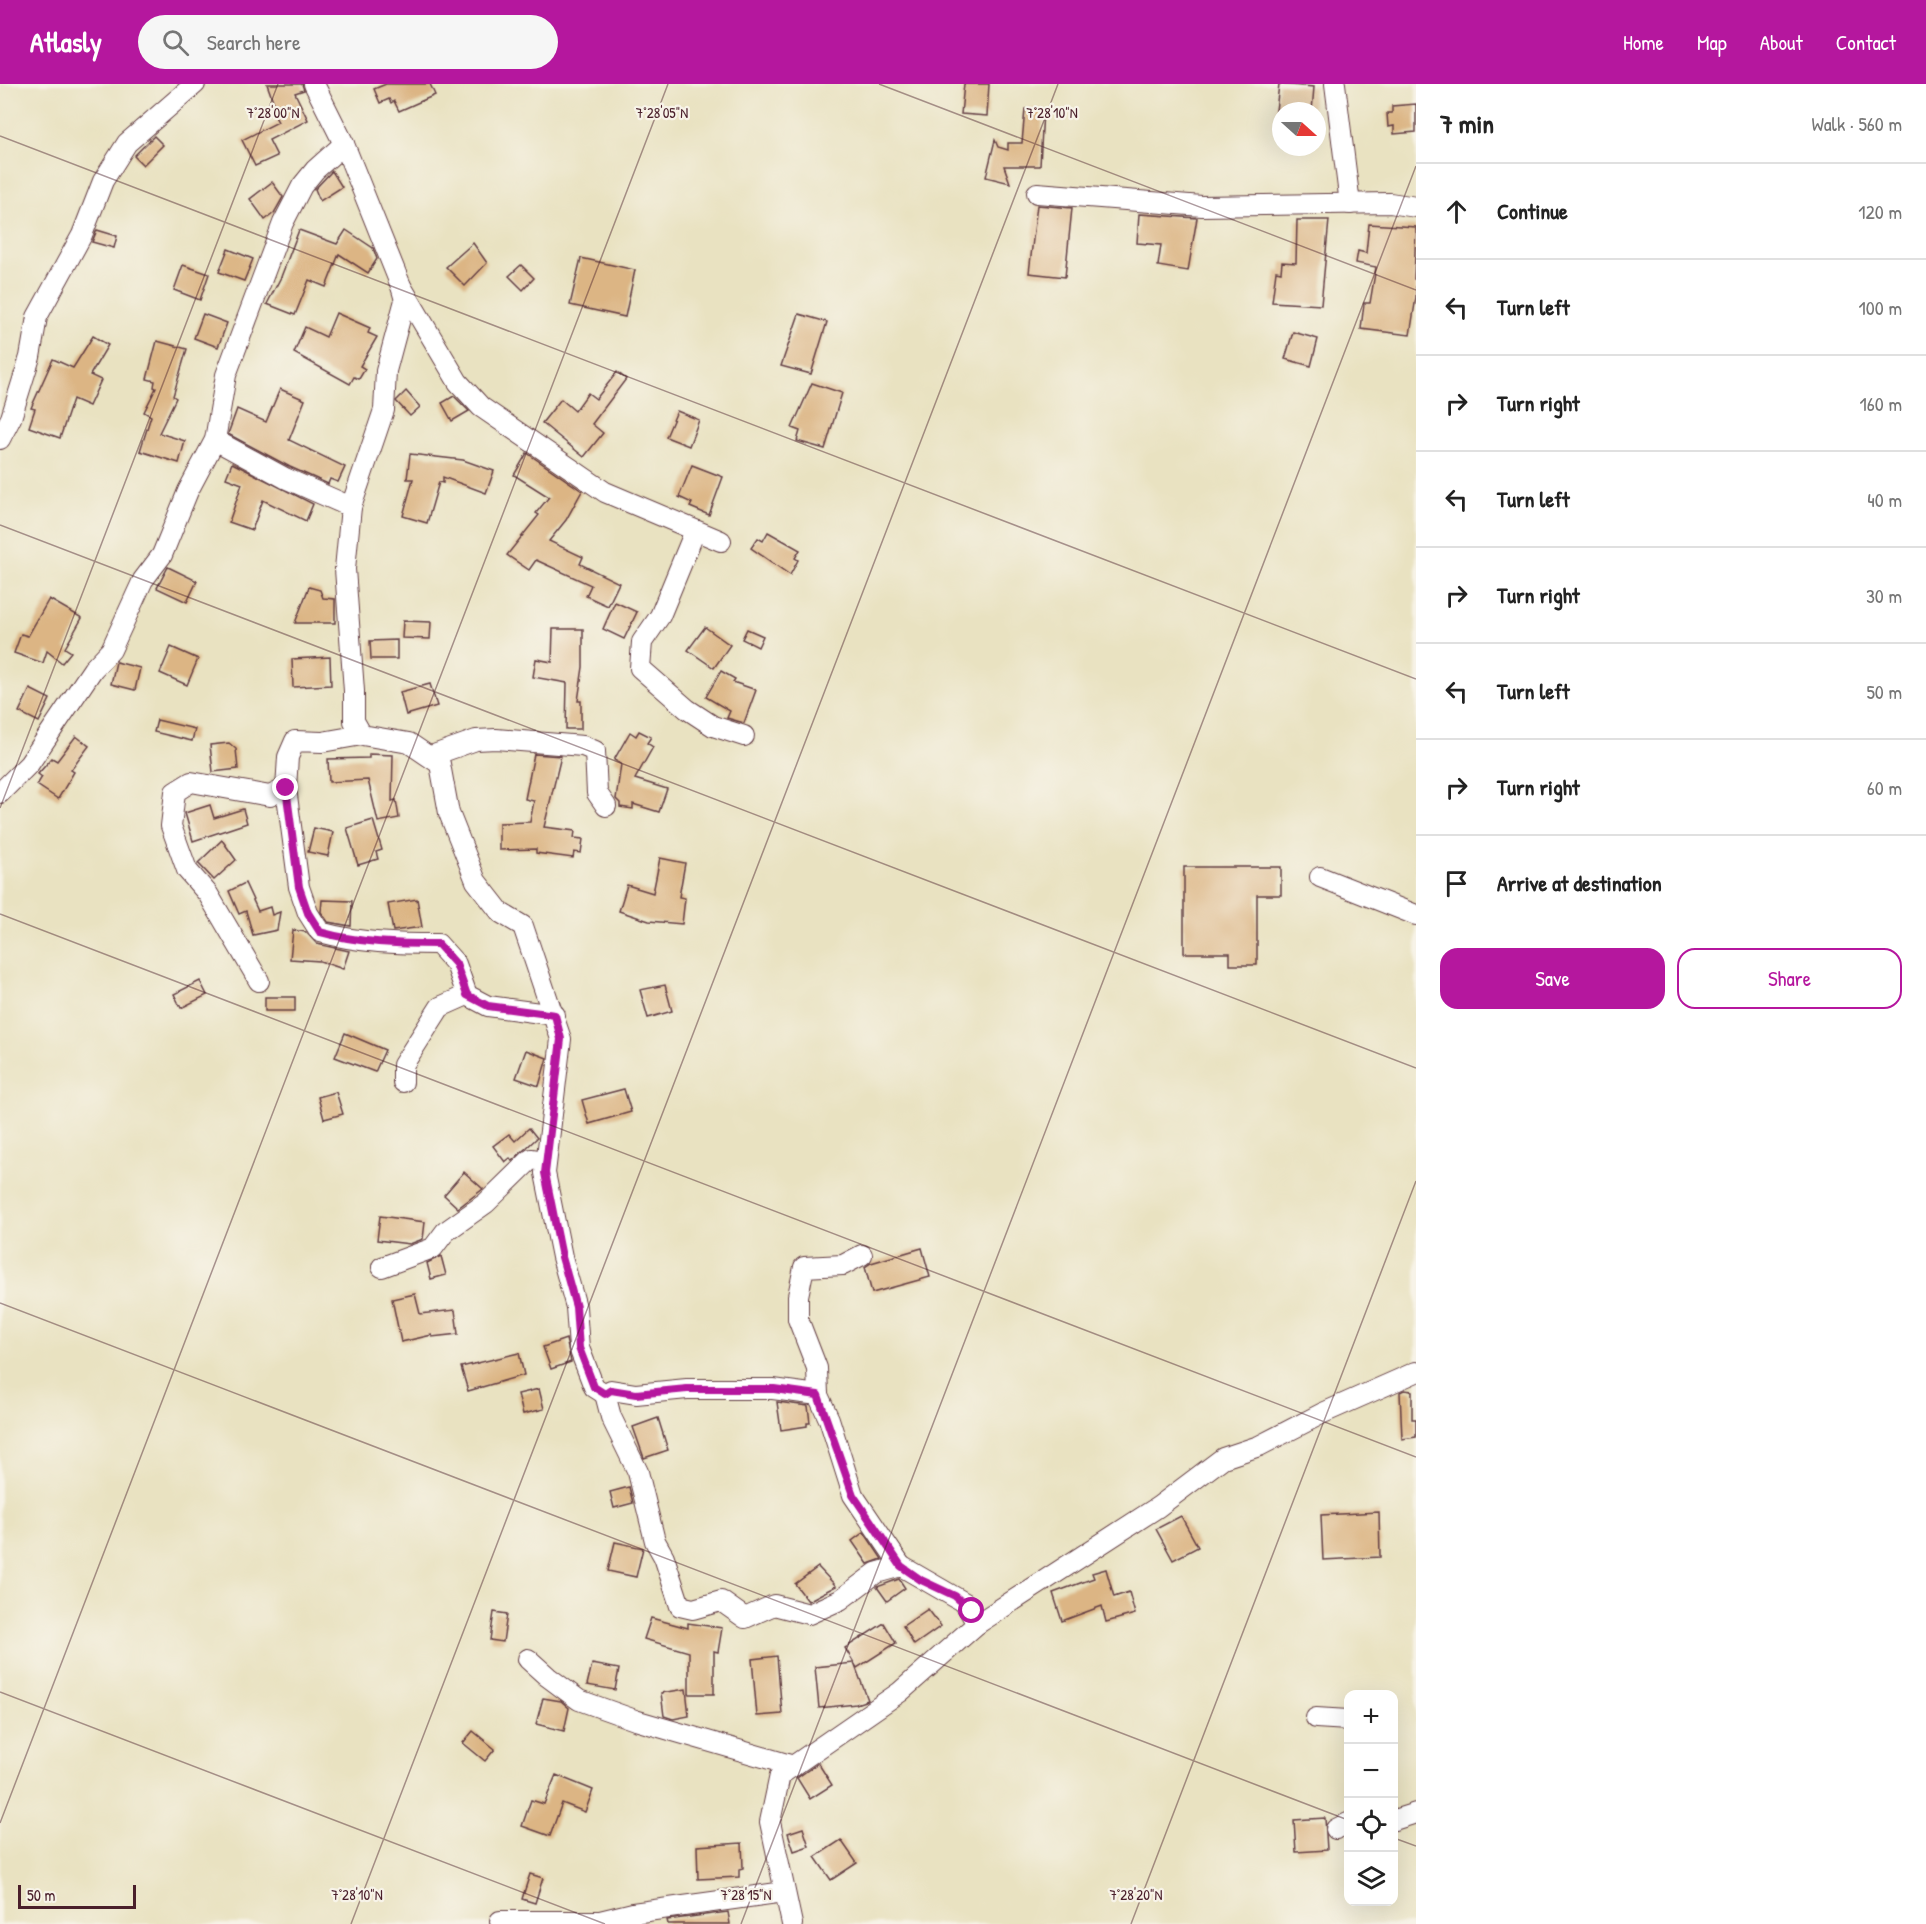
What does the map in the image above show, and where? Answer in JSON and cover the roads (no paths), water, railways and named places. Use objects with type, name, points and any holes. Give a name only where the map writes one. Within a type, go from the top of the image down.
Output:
[{"type":"street","points":[[0,439],[11,418],[30,357],[37,317],[82,235],[108,171],[127,143],[195,84]]},
{"type":"street","points":[[314,84],[344,144],[405,300],[386,371],[384,410],[351,507],[345,569],[354,721],[362,735]]},
{"type":"street","points":[[1335,84],[1350,204]]},
{"type":"street","points":[[0,793],[29,764],[93,669],[111,650],[143,580],[162,555],[188,491],[215,440],[226,375],[283,223],[302,186],[315,170],[344,144]]},
{"type":"street","points":[[1037,193],[1202,206],[1390,203],[1416,207]]},
{"type":"street","points":[[401,286],[458,382],[481,407],[605,492],[721,541]]},
{"type":"street","points":[[215,440],[285,478],[351,507]]},
{"type":"street","points":[[695,531],[660,616],[642,642],[640,668],[687,709],[713,726],[744,736]]},
{"type":"street","points":[[555,1015],[488,1006],[467,995],[456,964],[438,944],[384,944],[345,939],[320,932],[308,913],[299,887],[286,788],[288,757],[295,741],[322,742],[362,735],[409,743],[431,756],[440,764],[449,813],[476,880],[501,913],[524,926],[555,1015],[561,1039],[545,1161],[562,1257],[576,1307],[579,1348],[588,1378],[594,1387],[605,1394],[611,1417],[638,1472],[655,1541],[664,1557],[680,1606],[693,1609],[721,1601],[745,1618],[774,1605],[809,1614],[840,1600],[876,1573],[901,1566]]},
{"type":"street","points":[[431,756],[476,740],[496,739],[583,746],[595,751],[597,793],[606,806]]},
{"type":"street","points":[[259,981],[208,894],[188,870],[171,826],[172,814],[176,792],[191,782],[270,796],[286,788]]},
{"type":"street","points":[[1320,877],[1416,915]]},
{"type":"street","points":[[403,1082],[403,1065],[440,1007],[467,995]]},
{"type":"street","points":[[382,1268],[433,1248],[446,1232],[486,1203],[531,1159],[545,1161]]},
{"type":"street","points":[[862,1255],[843,1265],[804,1267],[798,1296],[798,1318],[817,1368],[818,1395],[853,1495],[901,1566],[965,1603],[977,1624]]},
{"type":"street","points":[[792,1924],[770,1822],[780,1775],[900,1692],[977,1624],[1158,1508],[1223,1458],[1259,1446],[1323,1413],[1416,1372]]},
{"type":"street","points":[[605,1394],[611,1390],[636,1394],[687,1389],[774,1389],[818,1395]]},
{"type":"street","points":[[528,1659],[579,1700],[635,1720],[794,1766]]},
{"type":"street","points":[[1316,1718],[1344,1720]]},
{"type":"street","points":[[1398,1819],[1416,1813]]},
{"type":"street","points":[[500,1921],[600,1921],[633,1913],[784,1892]]}]
